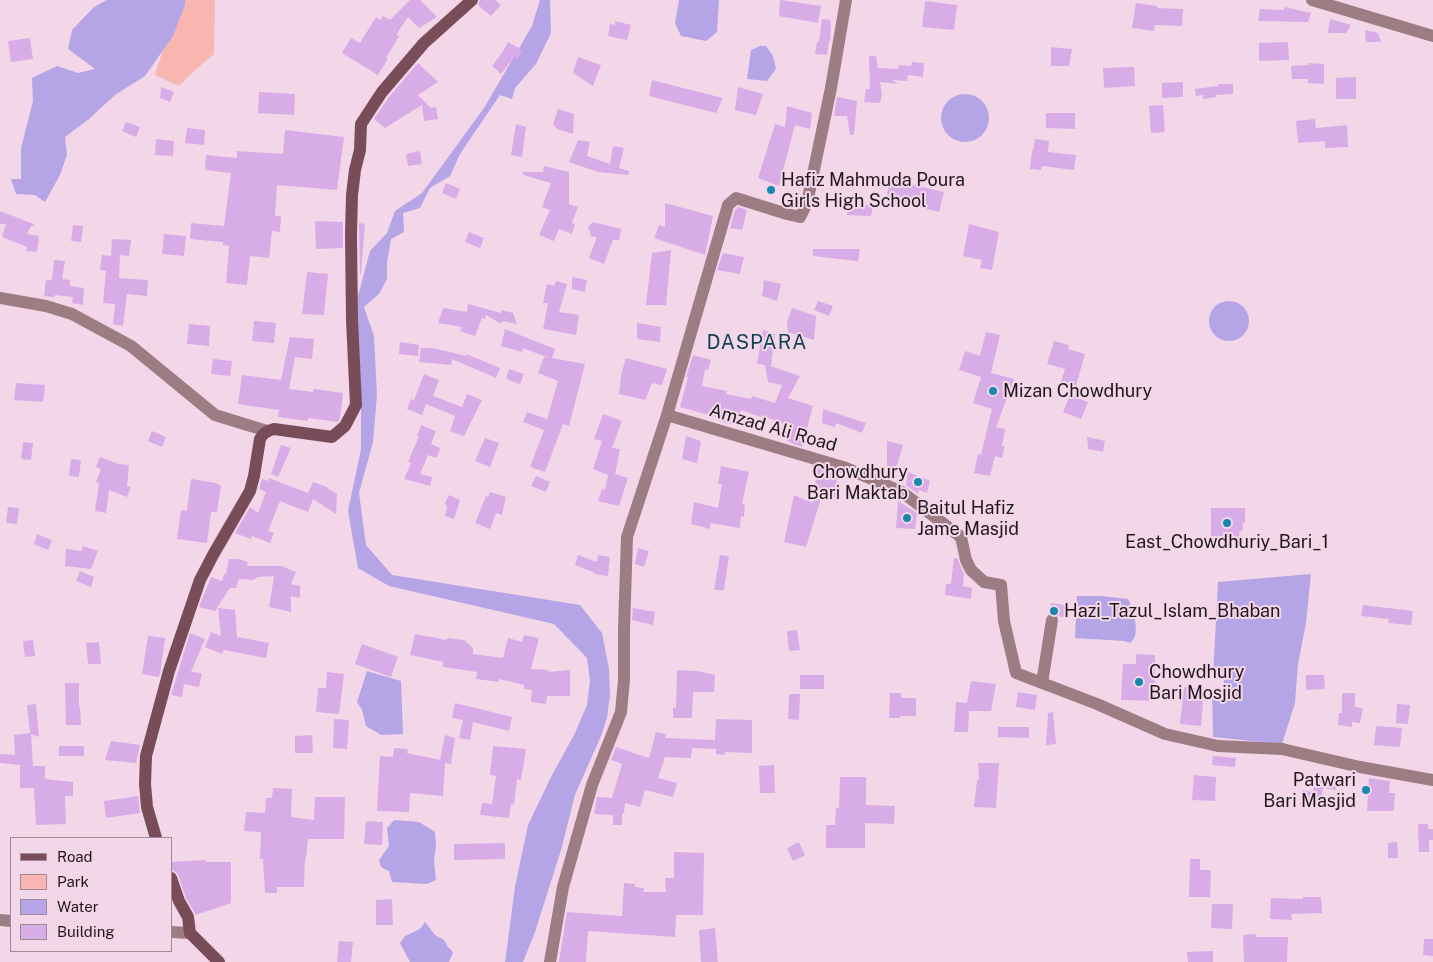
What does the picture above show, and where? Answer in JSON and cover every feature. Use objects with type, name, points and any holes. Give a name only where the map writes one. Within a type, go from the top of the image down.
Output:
[{"type":"main road","points":[[156,837],[147,808],[145,784],[146,756],[169,671],[200,580],[212,555],[250,491],[262,434],[274,429],[332,437],[345,426],[356,405],[351,235],[352,194],[360,150],[361,124],[382,92],[424,43],[472,0]]},
{"type":"main road","points":[[172,881],[179,902],[188,917],[190,933],[219,962]]},
{"type":"street","points":[[550,962],[563,887],[592,785],[621,712],[624,680],[627,537],[667,415],[728,205],[736,198],[800,217],[804,211],[831,88],[846,0]]},
{"type":"street","points":[[1312,0],[1433,36]]},
{"type":"street","points":[[0,298],[46,306],[72,314],[131,346],[215,415],[267,431]]},
{"type":"street","name":"Amzad Ali Road","points":[[667,415],[846,468],[902,492],[960,537],[966,560],[971,570],[984,582],[1001,585],[1004,621],[1016,672],[1097,704],[1164,734],[1218,746],[1282,749],[1360,768],[1433,780]]},
{"type":"street","points":[[1042,683],[1052,620]]},
{"type":"street","points":[[172,932],[190,933]]},
{"type":"green space","points":[[176,0],[215,0],[214,54],[179,86],[155,75]]},
{"type":"water","points":[[107,0],[185,0],[185,5],[173,36],[145,76],[115,95],[89,119],[65,137],[67,155],[60,175],[45,202],[35,195],[16,194],[11,179],[21,179],[21,148],[33,101],[32,78],[57,66],[78,73],[95,69],[68,49],[72,30],[94,7]]},
{"type":"water","points":[[540,0],[550,0],[551,33],[536,64],[515,88],[512,99],[500,95],[460,154],[450,176],[430,188],[420,208],[403,213],[404,232],[391,239],[387,263],[387,279],[379,294],[364,307],[374,336],[377,395],[373,442],[359,493],[366,545],[392,575],[580,605],[602,633],[609,669],[610,695],[607,718],[575,795],[561,850],[535,932],[523,962],[505,962],[515,887],[528,825],[574,735],[587,705],[590,681],[587,658],[554,624],[389,586],[358,568],[348,511],[361,449],[361,390],[355,307],[370,251],[387,233],[395,211],[422,193],[484,108],[532,26]]},
{"type":"water","points":[[679,0],[719,0],[717,32],[706,41],[681,36],[675,23]]},
{"type":"water","points":[[760,46],[766,46],[773,56],[776,69],[767,81],[747,79],[751,50]]},
{"type":"water","points":[[960,94],[970,94],[982,101],[989,113],[989,123],[982,135],[970,142],[960,142],[952,138],[945,131],[941,123],[941,113],[945,105],[952,98]]},
{"type":"water","points":[[1229,301],[1243,307],[1249,321],[1243,335],[1229,341],[1215,335],[1209,321],[1215,307]]},
{"type":"water","points":[[1311,574],[1306,623],[1298,664],[1295,703],[1282,744],[1213,737],[1212,692],[1223,691],[1224,680],[1213,676],[1218,582]]},
{"type":"water","points":[[1077,596],[1128,599],[1132,607],[1135,623],[1136,632],[1133,640],[1130,643],[1075,638]]},
{"type":"water","points":[[367,671],[401,681],[403,734],[381,735],[366,726],[362,710],[357,702]]},
{"type":"water","points":[[394,820],[419,822],[435,832],[434,861],[436,880],[427,884],[392,882],[389,871],[381,867],[379,860],[389,846],[387,828]]},
{"type":"water","points":[[425,922],[435,935],[444,940],[453,952],[449,962],[410,962],[400,943],[405,936],[420,929]]},
{"type":"building","points":[[410,0],[420,0],[437,17],[419,28],[408,17],[396,35],[399,36],[378,75],[342,53],[351,38],[360,43],[376,17],[381,20],[383,16],[390,20]]},
{"type":"building","points":[[480,0],[495,0],[501,5],[491,16],[478,5]]},
{"type":"building","points":[[780,0],[821,6],[818,23],[779,16]]},
{"type":"building","points":[[925,1],[957,5],[954,30],[922,27]]},
{"type":"building","points":[[1136,3],[1157,6],[1157,8],[1183,9],[1182,26],[1155,25],[1154,31],[1132,28]]},
{"type":"building","points":[[1284,7],[1311,13],[1308,22],[1258,21],[1260,9],[1284,10]]},
{"type":"building","points":[[822,19],[830,20],[831,27],[827,55],[815,54],[817,42],[819,42]]},
{"type":"building","points":[[1330,19],[1351,25],[1346,33],[1328,33]]},
{"type":"building","points":[[615,21],[631,25],[627,40],[608,36],[610,24],[615,25]]},
{"type":"building","points":[[1365,30],[1378,33],[1381,42],[1366,42]]},
{"type":"building","points":[[30,38],[33,59],[11,62],[8,41]]},
{"type":"building","points":[[508,42],[522,50],[518,59],[514,57],[501,74],[492,66]]},
{"type":"building","points":[[1288,42],[1289,60],[1259,61],[1259,43]]},
{"type":"building","points":[[1051,47],[1072,49],[1069,66],[1051,66]]},
{"type":"building","points":[[869,56],[876,56],[878,68],[898,69],[899,65],[911,66],[912,62],[924,63],[923,77],[908,75],[907,81],[893,80],[898,84],[880,82],[882,95],[880,103],[864,102],[866,89],[870,89]]},
{"type":"building","points":[[578,57],[601,65],[593,86],[573,73]]},
{"type":"building","points":[[418,63],[438,82],[418,95],[431,108],[436,107],[438,119],[424,121],[422,105],[385,128],[374,119],[389,97]]},
{"type":"building","points":[[1309,63],[1324,64],[1324,84],[1308,83],[1308,79],[1292,79],[1291,66],[1309,65]]},
{"type":"building","points":[[1134,67],[1135,86],[1104,88],[1103,68]]},
{"type":"building","points":[[1356,77],[1356,99],[1336,99],[1336,78]]},
{"type":"building","points":[[652,80],[723,98],[716,113],[649,96]]},
{"type":"building","points":[[1183,82],[1183,97],[1162,98],[1162,83]]},
{"type":"building","points":[[1218,84],[1233,84],[1233,94],[1216,95],[1216,97],[1203,99],[1203,95],[1196,96],[1195,89],[1218,86]]},
{"type":"building","points":[[161,87],[174,92],[170,102],[160,98]]},
{"type":"building","points":[[738,87],[763,94],[756,115],[735,110]]},
{"type":"building","points":[[259,92],[295,94],[294,115],[258,113]]},
{"type":"building","points":[[837,97],[857,101],[854,135],[850,135],[847,116],[834,116]]},
{"type":"building","points":[[1163,105],[1165,132],[1151,133],[1149,106]]},
{"type":"building","points":[[787,106],[812,113],[810,129],[795,125],[779,186],[758,178],[775,124],[785,127]]},
{"type":"building","points":[[558,109],[574,114],[573,134],[557,129],[553,124]]},
{"type":"building","points":[[1046,113],[1075,113],[1075,129],[1046,128]]},
{"type":"building","points":[[1315,119],[1316,128],[1347,125],[1348,147],[1325,148],[1325,141],[1298,143],[1296,121]]},
{"type":"building","points":[[126,122],[140,127],[136,137],[122,131]]},
{"type":"building","points":[[516,124],[526,127],[522,157],[511,155]]},
{"type":"building","points":[[187,128],[205,130],[204,145],[185,143]]},
{"type":"building","points":[[285,130],[344,137],[337,190],[277,185],[275,216],[281,216],[280,232],[272,231],[269,258],[250,256],[247,285],[226,283],[229,246],[223,245],[223,242],[190,239],[191,223],[224,226],[231,173],[205,170],[206,155],[237,158],[237,151],[283,154]]},
{"type":"building","points":[[156,139],[174,141],[173,156],[155,155]]},
{"type":"building","points":[[1035,139],[1049,141],[1048,152],[1076,155],[1074,170],[1042,166],[1041,170],[1030,169]]},
{"type":"building","points":[[578,140],[590,142],[587,156],[610,164],[613,146],[624,148],[619,168],[629,171],[628,175],[598,172],[569,162]]},
{"type":"building","points":[[420,151],[422,164],[408,166],[406,154]]},
{"type":"building","points":[[544,166],[569,172],[569,204],[578,207],[572,223],[575,224],[572,234],[559,229],[554,241],[539,235],[550,210],[542,207],[551,183],[523,175],[523,172],[543,172]]},
{"type":"building","points":[[889,178],[910,180],[909,184],[944,192],[939,212],[907,204],[907,208],[886,206]]},
{"type":"building","points":[[446,183],[460,189],[456,199],[442,193]]},
{"type":"building","points":[[665,203],[713,216],[705,255],[654,238],[659,225],[665,227]]},
{"type":"building","points":[[848,203],[873,206],[871,216],[847,215]]},
{"type":"building","points":[[738,207],[747,210],[742,230],[730,228],[735,210]]},
{"type":"building","points":[[0,211],[34,224],[27,234],[39,236],[37,252],[26,251],[27,247],[2,237],[6,224],[0,224]]},
{"type":"building","points":[[315,221],[343,222],[343,248],[316,249]]},
{"type":"building","points":[[593,222],[621,229],[619,240],[613,240],[604,264],[589,258],[597,237],[591,236],[588,227]]},
{"type":"building","points":[[359,223],[365,224],[361,274],[360,274]]},
{"type":"building","points":[[969,224],[999,232],[992,270],[980,268],[982,260],[963,256]]},
{"type":"building","points":[[73,225],[83,226],[81,242],[71,241]]},
{"type":"building","points":[[469,232],[484,238],[480,248],[465,242]]},
{"type":"building","points":[[164,234],[186,236],[184,256],[162,254]]},
{"type":"building","points":[[112,239],[131,240],[129,256],[120,255],[119,278],[148,280],[147,296],[127,294],[123,326],[113,324],[115,304],[103,303],[106,271],[100,270],[102,255],[111,256]]},
{"type":"building","points":[[813,249],[860,249],[858,261],[813,256]]},
{"type":"building","points":[[671,250],[666,305],[646,305],[652,253]]},
{"type":"building","points":[[723,253],[744,257],[740,274],[717,270]]},
{"type":"building","points":[[54,260],[65,261],[62,279],[70,280],[70,286],[84,288],[83,305],[72,303],[73,297],[44,296],[46,280],[52,280]]},
{"type":"building","points":[[307,272],[328,274],[324,315],[302,314]]},
{"type":"building","points":[[572,277],[587,280],[585,292],[572,289]]},
{"type":"building","points":[[764,280],[781,284],[777,301],[762,296]]},
{"type":"building","points":[[556,281],[567,284],[559,312],[579,315],[576,335],[543,329],[548,303],[543,303],[547,284],[554,286]]},
{"type":"building","points":[[818,301],[833,306],[829,316],[814,310]]},
{"type":"building","points":[[468,304],[501,313],[501,310],[513,313],[517,324],[502,321],[501,324],[486,315],[485,319],[482,318],[475,336],[460,331],[462,327],[438,323],[443,308],[467,312]]},
{"type":"building","points":[[792,308],[816,316],[814,340],[788,332],[787,322]]},
{"type":"building","points":[[254,321],[276,323],[274,343],[252,341]]},
{"type":"building","points":[[637,323],[661,327],[660,342],[637,339]]},
{"type":"building","points":[[189,324],[210,326],[209,346],[187,344]]},
{"type":"building","points":[[505,329],[555,349],[552,358],[585,364],[569,426],[563,424],[545,472],[530,467],[544,430],[523,422],[527,412],[547,419],[558,381],[538,373],[544,357],[549,358],[523,348],[522,352],[501,346]]},
{"type":"building","points":[[763,330],[775,334],[770,366],[800,376],[788,398],[813,406],[802,447],[787,441],[791,427],[761,415],[761,417],[741,410],[736,425],[722,422],[723,419],[680,407],[693,355],[711,360],[708,370],[705,369],[702,386],[727,391],[726,394],[751,399],[752,396],[775,403],[782,385],[768,382],[765,365],[757,364]]},
{"type":"building","points":[[986,332],[1000,335],[991,373],[1014,379],[996,427],[1005,429],[1002,446],[1005,446],[1002,458],[995,456],[990,476],[974,473],[978,454],[981,455],[992,409],[973,403],[981,377],[959,370],[965,351],[980,356]]},
{"type":"building","points":[[290,337],[314,339],[312,359],[295,357],[289,389],[313,392],[314,389],[343,393],[338,422],[278,417],[279,410],[238,404],[242,375],[281,380]]},
{"type":"building","points":[[1054,341],[1069,345],[1068,349],[1085,354],[1075,389],[1060,385],[1065,369],[1047,364]]},
{"type":"building","points":[[400,342],[419,345],[418,356],[399,354]]},
{"type":"building","points":[[421,348],[433,348],[466,356],[466,354],[500,368],[496,378],[452,359],[451,365],[419,362]]},
{"type":"building","points":[[626,358],[667,369],[662,385],[652,383],[645,400],[619,394],[621,375]]},
{"type":"building","points":[[213,359],[232,361],[230,376],[211,374]]},
{"type":"building","points":[[509,369],[524,374],[520,384],[506,379]]},
{"type":"building","points":[[424,374],[439,380],[433,396],[462,407],[467,394],[482,400],[464,436],[450,431],[455,416],[426,404],[422,415],[407,409],[411,399],[414,400]]},
{"type":"building","points":[[16,383],[45,385],[43,402],[14,400]]},
{"type":"building","points":[[1070,395],[1088,402],[1081,419],[1063,412]]},
{"type":"building","points":[[823,409],[866,423],[862,433],[836,423],[835,427],[822,423]]},
{"type":"building","points":[[603,414],[622,421],[612,448],[620,449],[615,474],[628,478],[619,506],[598,501],[602,489],[605,490],[608,475],[593,469],[602,441],[594,439]]},
{"type":"building","points":[[421,425],[436,431],[431,444],[440,448],[437,458],[428,455],[420,474],[432,477],[430,486],[404,479],[411,463],[408,462],[419,436],[417,436]]},
{"type":"building","points":[[152,431],[166,437],[162,447],[148,441]]},
{"type":"building","points":[[686,436],[701,441],[697,463],[682,459]]},
{"type":"building","points":[[1087,437],[1105,441],[1103,452],[1088,449]]},
{"type":"building","points":[[485,438],[499,443],[490,467],[475,461]]},
{"type":"building","points":[[887,441],[903,445],[895,472],[887,469]]},
{"type":"building","points":[[23,442],[33,443],[31,460],[21,459]]},
{"type":"building","points":[[281,445],[291,448],[278,477],[271,474]]},
{"type":"building","points":[[100,457],[118,464],[129,465],[127,486],[131,487],[127,497],[109,490],[106,513],[95,511],[99,483],[96,482],[101,469],[96,467]]},
{"type":"building","points":[[71,459],[81,460],[79,477],[69,476]]},
{"type":"building","points":[[721,466],[749,472],[742,504],[745,505],[744,517],[741,516],[740,528],[711,523],[710,529],[691,524],[694,502],[718,508],[722,484],[718,484]]},
{"type":"building","points":[[817,468],[837,474],[836,498],[823,492],[806,547],[784,542],[794,495],[813,503]]},
{"type":"building","name":"Chowdhury Bari Maktab","points":[[908,472],[930,481],[927,493],[919,490],[918,494],[906,485]]},
{"type":"building","points":[[536,476],[550,482],[546,492],[531,486]]},
{"type":"building","points":[[269,478],[308,493],[313,482],[327,487],[337,494],[336,514],[313,499],[308,512],[280,501],[268,531],[274,533],[270,543],[252,536],[251,539],[235,533],[250,507],[258,513],[266,492],[259,489],[261,482],[262,479],[268,481]]},
{"type":"building","points":[[191,479],[216,483],[221,486],[217,512],[211,512],[207,543],[177,539],[181,510],[187,511]]},
{"type":"building","points":[[490,492],[506,497],[502,515],[496,513],[490,529],[475,523],[486,496],[488,497]]},
{"type":"building","points":[[449,495],[460,500],[454,519],[445,516],[447,508],[445,503]]},
{"type":"building","name":"Baitul Hafiz Jame Masjid","points":[[898,501],[917,513],[915,529],[896,528]]},
{"type":"building","points":[[8,507],[19,508],[17,524],[6,523]]},
{"type":"building","name":"East_Chowdhuriy_Bari_1","points":[[1211,508],[1245,508],[1245,523],[1243,523],[1242,531],[1239,531],[1240,537],[1211,536]]},
{"type":"building","points":[[37,534],[52,540],[48,550],[34,544]]},
{"type":"building","points":[[83,546],[98,551],[91,569],[65,566],[66,549],[81,551]]},
{"type":"building","points":[[638,548],[649,551],[644,567],[635,564]]},
{"type":"building","points":[[578,555],[597,562],[598,555],[610,557],[608,576],[594,574],[575,565]]},
{"type":"building","points":[[720,555],[729,556],[724,590],[714,590]]},
{"type":"building","points":[[954,558],[957,558],[964,574],[963,586],[972,588],[971,599],[945,595],[946,584],[951,584]]},
{"type":"building","points":[[229,559],[239,559],[248,562],[247,566],[281,566],[296,572],[291,584],[300,586],[300,598],[291,596],[291,612],[269,607],[274,576],[258,577],[253,580],[239,579],[236,588],[230,588],[215,611],[199,607],[211,577],[222,581],[224,574],[226,574]]},
{"type":"building","points":[[80,571],[94,577],[91,587],[76,581]]},
{"type":"building","points":[[1051,603],[1064,605],[1064,617],[1051,612]]},
{"type":"building","points":[[1363,605],[1413,611],[1411,625],[1388,623],[1389,619],[1361,616]]},
{"type":"building","points":[[218,608],[235,610],[237,637],[269,643],[266,658],[224,650],[222,654],[205,647],[211,632],[221,636]]},
{"type":"building","points":[[633,608],[655,612],[653,625],[632,620]]},
{"type":"building","points":[[797,630],[800,650],[789,651],[787,631]]},
{"type":"building","points":[[190,633],[205,639],[191,672],[202,673],[199,687],[184,684],[182,697],[171,695]]},
{"type":"building","points":[[415,634],[447,640],[447,638],[464,640],[473,648],[473,654],[503,658],[508,638],[522,642],[524,635],[539,638],[531,669],[549,670],[548,672],[570,670],[570,696],[547,696],[546,704],[531,702],[532,690],[524,689],[524,685],[499,679],[499,682],[476,679],[477,672],[443,667],[443,662],[410,655]]},
{"type":"building","points":[[148,636],[165,638],[159,677],[142,674]]},
{"type":"building","points":[[33,640],[35,656],[25,657],[23,641]]},
{"type":"building","points":[[99,642],[101,664],[88,664],[86,643]]},
{"type":"building","points":[[362,644],[398,657],[391,677],[355,664]]},
{"type":"building","name":"Chowdhury Bari Mosjid","points":[[1136,654],[1155,655],[1155,701],[1121,700],[1123,664],[1136,664]]},
{"type":"building","points":[[677,670],[697,671],[715,675],[714,692],[693,692],[692,718],[673,718],[673,708],[676,708]]},
{"type":"building","points":[[327,672],[344,674],[339,714],[316,712],[318,688],[326,688]]},
{"type":"building","points":[[800,675],[824,675],[824,689],[800,689]]},
{"type":"building","points":[[1306,675],[1324,675],[1325,689],[1306,690]]},
{"type":"building","points":[[971,681],[996,684],[991,711],[969,711],[968,732],[954,732],[956,702],[967,703]]},
{"type":"building","points":[[65,683],[79,683],[81,725],[66,725]]},
{"type":"building","points":[[1184,687],[1204,689],[1201,726],[1180,724]]},
{"type":"building","points":[[1018,692],[1037,695],[1035,710],[1016,707]]},
{"type":"building","points":[[890,693],[901,693],[901,698],[916,698],[916,716],[889,718]]},
{"type":"building","points":[[1342,693],[1355,693],[1355,707],[1363,708],[1360,723],[1352,722],[1352,727],[1338,725],[1339,713],[1342,713]]},
{"type":"building","points":[[789,694],[800,694],[799,720],[788,719]]},
{"type":"building","points":[[455,703],[512,717],[509,731],[473,722],[470,740],[459,738],[463,720],[452,718]]},
{"type":"building","points":[[36,704],[39,737],[31,734],[33,766],[45,766],[45,779],[73,782],[73,796],[65,796],[66,824],[36,825],[34,788],[20,788],[20,765],[0,763],[0,754],[15,755],[14,735],[30,733],[27,705]]},
{"type":"building","points":[[1397,704],[1410,705],[1408,724],[1396,723]]},
{"type":"building","points":[[1053,712],[1056,744],[1046,745],[1048,713]]},
{"type":"building","points":[[334,719],[349,720],[347,749],[333,748]]},
{"type":"building","points":[[716,719],[752,720],[752,753],[725,752],[725,755],[716,754],[716,749],[692,748],[691,758],[665,757],[658,778],[677,783],[673,797],[645,790],[640,807],[625,803],[624,813],[622,813],[622,825],[613,825],[613,815],[594,814],[597,797],[612,798],[622,764],[611,760],[616,747],[649,758],[656,732],[666,734],[665,738],[715,740]]},
{"type":"building","points":[[1376,726],[1402,728],[1400,747],[1374,745]]},
{"type":"building","points":[[998,727],[1029,727],[1029,738],[998,737]]},
{"type":"building","points":[[312,735],[313,753],[295,753],[295,736]]},
{"type":"building","points":[[445,735],[455,738],[451,764],[445,763],[443,796],[410,793],[409,812],[377,811],[380,756],[393,757],[394,748],[408,749],[407,753],[440,760]]},
{"type":"building","points":[[111,741],[140,745],[136,763],[105,760]]},
{"type":"building","points":[[59,746],[84,746],[84,756],[59,756]]},
{"type":"building","points":[[493,746],[526,749],[521,780],[517,779],[514,805],[511,804],[509,818],[480,815],[482,803],[492,804],[496,776],[490,775]]},
{"type":"building","points":[[1213,756],[1236,758],[1235,767],[1212,765]]},
{"type":"building","points":[[978,763],[999,763],[996,808],[974,807],[977,780],[979,780]]},
{"type":"building","points":[[774,765],[775,793],[760,793],[759,766]]},
{"type":"building","points":[[1315,774],[1337,777],[1336,790],[1323,788],[1320,808],[1300,805],[1302,790],[1313,792]]},
{"type":"building","points":[[1194,775],[1216,777],[1215,801],[1192,800]]},
{"type":"building","points":[[840,777],[866,777],[866,805],[895,806],[894,824],[865,823],[865,848],[826,848],[826,825],[835,825],[836,808],[839,808]]},
{"type":"building","points":[[1369,778],[1390,781],[1389,793],[1395,793],[1394,811],[1367,811]]},
{"type":"building","points":[[273,788],[292,789],[291,817],[314,820],[315,797],[345,797],[344,839],[308,839],[304,887],[277,887],[277,893],[265,893],[263,859],[260,859],[261,832],[244,831],[246,812],[265,813],[266,798],[272,798]]},
{"type":"building","points":[[138,796],[140,813],[106,818],[104,801]]},
{"type":"building","points":[[366,821],[383,822],[382,845],[364,844]]},
{"type":"building","points":[[1418,824],[1428,824],[1428,829],[1433,829],[1433,840],[1429,840],[1429,852],[1419,852]]},
{"type":"building","points":[[799,842],[805,855],[793,861],[787,848]]},
{"type":"building","points":[[1397,842],[1398,858],[1388,858],[1388,843]]},
{"type":"building","points":[[505,843],[505,859],[454,860],[454,844]]},
{"type":"building","points":[[674,852],[704,853],[703,915],[676,915],[675,937],[588,931],[586,962],[559,962],[567,912],[622,916],[624,883],[635,884],[635,887],[644,888],[643,892],[666,892],[665,878],[674,878]]},
{"type":"building","points":[[1190,859],[1200,859],[1200,870],[1211,870],[1210,897],[1189,897]]},
{"type":"building","points":[[206,860],[206,862],[231,862],[231,903],[196,915],[186,898],[178,875],[172,870],[172,862]]},
{"type":"building","points":[[1303,897],[1321,897],[1322,913],[1291,914],[1292,920],[1270,919],[1271,898],[1303,899]]},
{"type":"building","points":[[392,899],[393,925],[376,925],[376,900]]},
{"type":"building","points":[[1212,904],[1233,904],[1232,929],[1211,928]]},
{"type":"building","points":[[715,928],[718,962],[701,962],[699,930]]},
{"type":"building","points":[[1256,934],[1256,937],[1288,937],[1287,962],[1244,962],[1243,935]]},
{"type":"building","points":[[1424,939],[1433,939],[1433,956],[1423,955]]},
{"type":"building","points":[[339,941],[353,942],[351,962],[337,962]]},
{"type":"building","points":[[1213,951],[1213,962],[1188,962],[1187,952]]},
{"type":"place","name":"Hafiz Mahmuda Poura Girls High School","points":[[771,190]]},
{"type":"place","name":"Mizan Chowdhury","points":[[993,391]]},
{"type":"place","name":"Chowdhury Bari Maktab","points":[[918,482]]},
{"type":"place","name":"Baitul Hafiz Jame Masjid","points":[[907,518]]},
{"type":"place","name":"East_Chowdhuriy_Bari_1","points":[[1227,523]]},
{"type":"place","name":"Hazi_Tazul_Islam_Bhaban","points":[[1054,611]]},
{"type":"place","name":"Chowdhury Bari Mosjid","points":[[1139,682]]},
{"type":"place","name":"Patwari Bari Masjid","points":[[1366,790]]},
{"type":"district","name":"DASPARA","points":[[757,343]]}]
